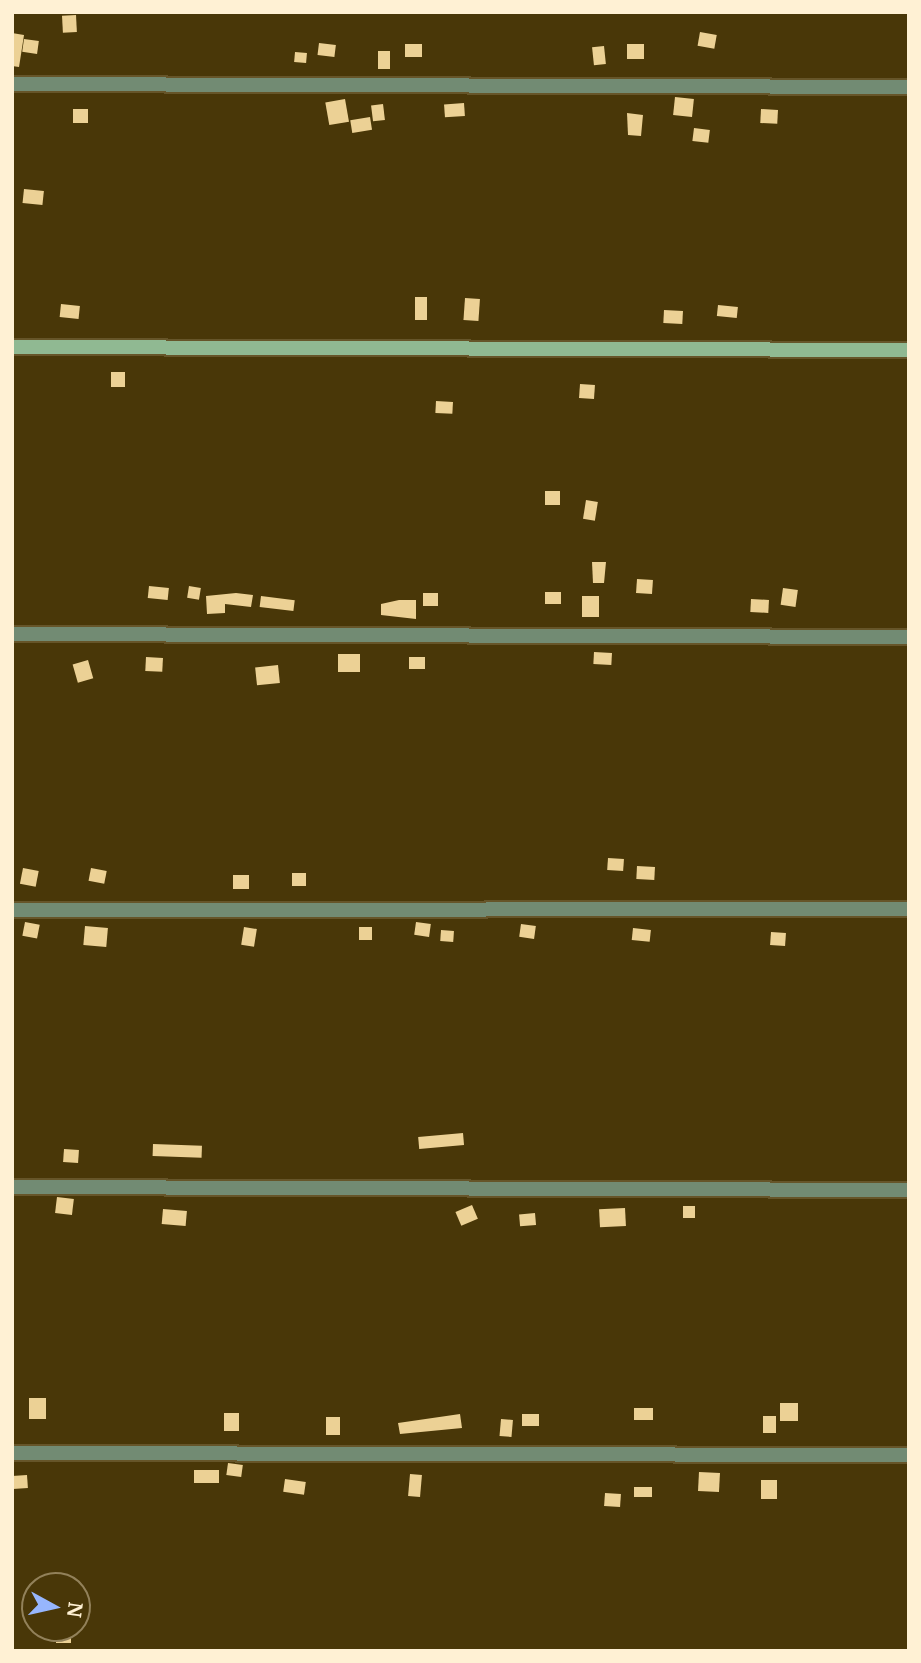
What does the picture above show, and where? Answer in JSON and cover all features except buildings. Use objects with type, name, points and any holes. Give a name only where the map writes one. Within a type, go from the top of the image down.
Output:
[{"type":"street","points":[[12,84],[909,86]]},
{"type":"street","points":[[12,347],[909,350]]},
{"type":"street","points":[[12,634],[909,636]]},
{"type":"street","points":[[12,911],[909,909]]},
{"type":"street","points":[[12,1186],[909,1190]]},
{"type":"street","points":[[12,1453],[909,1455]]}]
